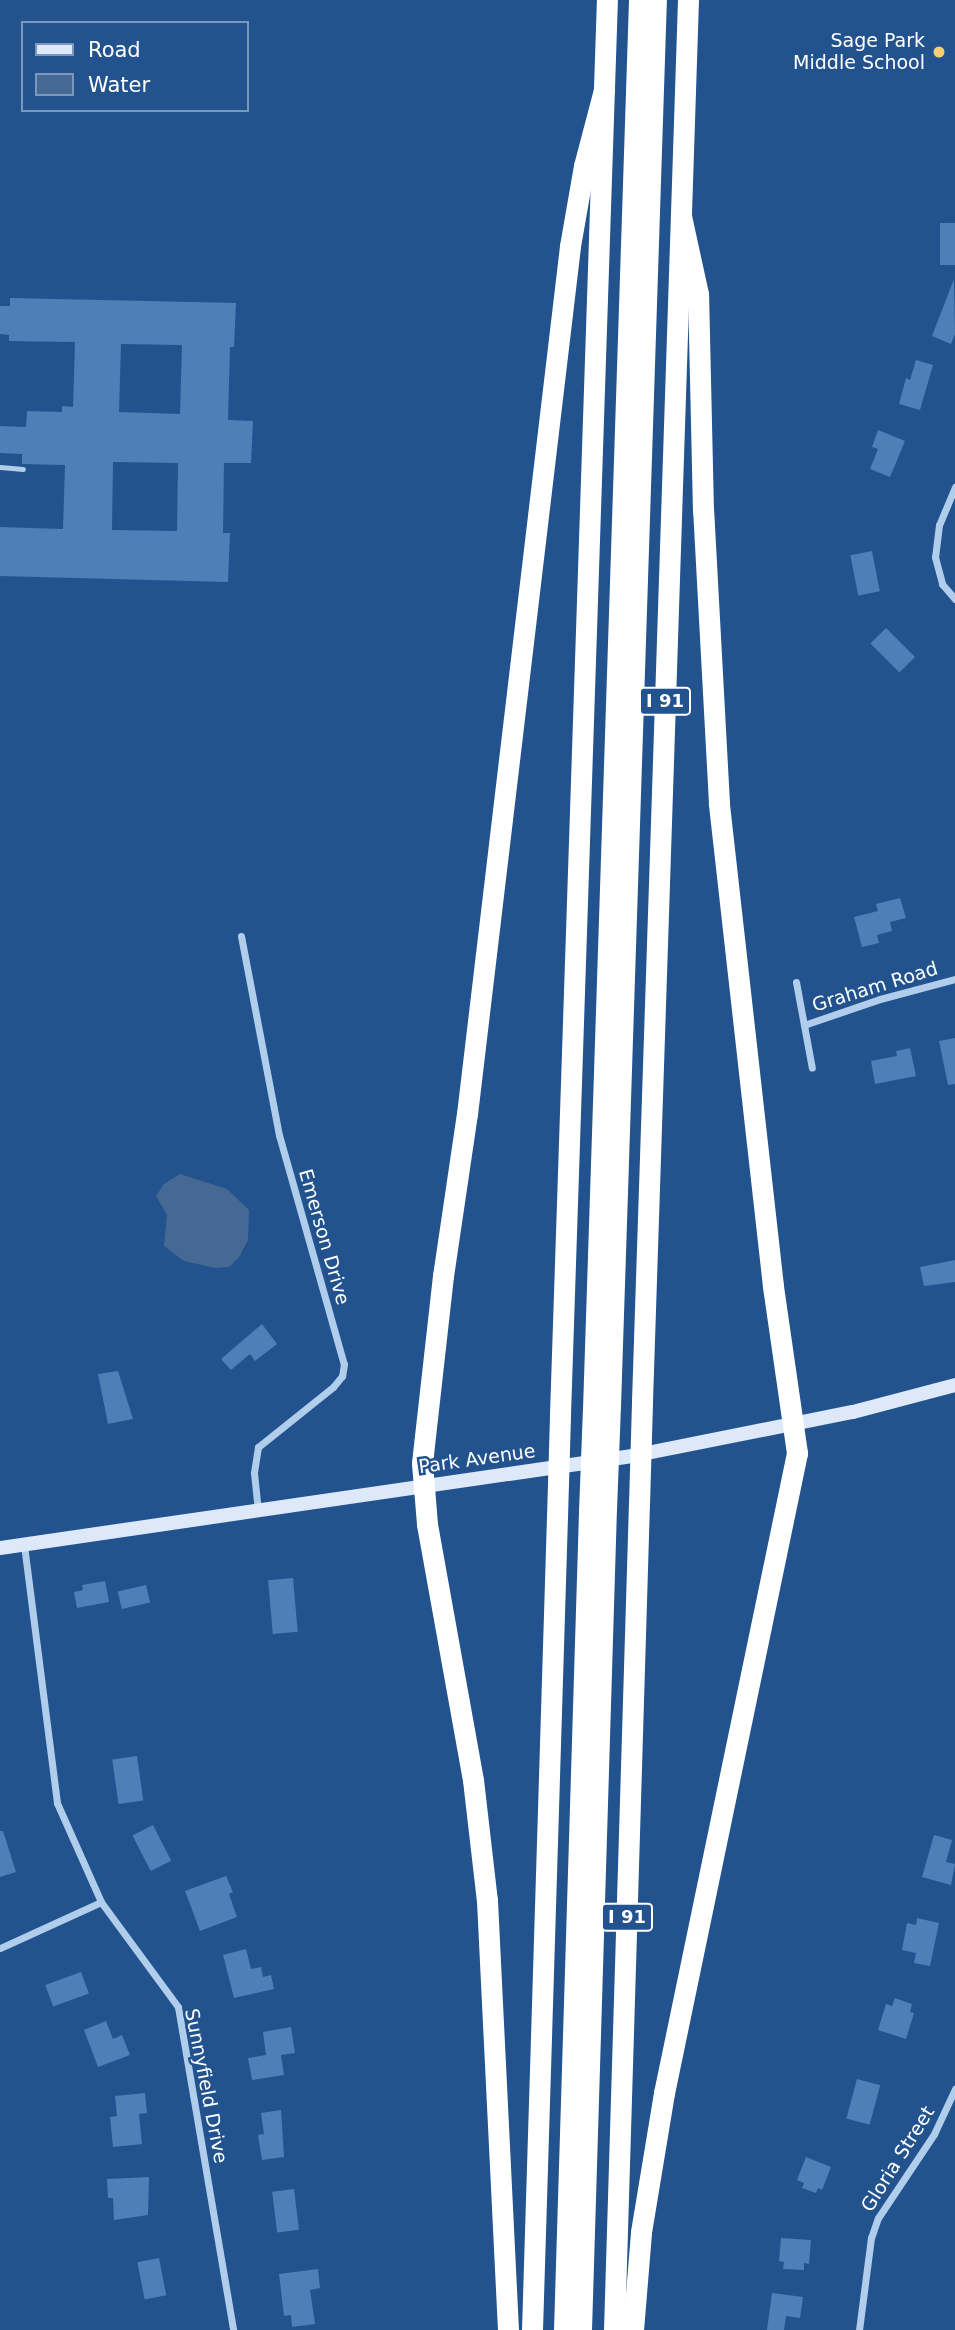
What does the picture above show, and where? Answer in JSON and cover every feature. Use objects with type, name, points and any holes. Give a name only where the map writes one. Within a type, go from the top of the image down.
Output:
[{"type":"highway","points":[[532,2330],[607,0]]},
{"type":"highway","points":[[581,2330],[598,1510],[639,0]]},
{"type":"highway","points":[[601,1407],[656,0]]},
{"type":"highway","name":"I 91","points":[[614,2330],[688,0]]},
{"type":"highway","points":[[508,2330],[491,1951],[481,1843],[466,1733],[422,1486],[423,1443],[441,1289],[467,1114],[570,246],[584,166],[604,90]]},
{"type":"highway","points":[[633,2330],[640,2232],[661,2106],[795,1469],[795,1425],[773,1286],[719,803],[703,511],[698,294],[681,216]]},
{"type":"highway","points":[[564,2330],[598,1510]]},
{"type":"main road","name":"Park Avenue","points":[[0,1548],[632,1456],[795,1425],[955,1385]]},
{"type":"street","points":[[955,487],[939,525],[935,557],[942,584],[955,599]]},
{"type":"street","name":"Emerson Drive","points":[[240,936],[279,1135],[344,1364],[342,1376],[333,1387],[258,1447],[254,1473],[258,1510]]},
{"type":"street","name":"Graham Road","points":[[804,1025],[880,999],[955,979]]},
{"type":"street","name":"Graham Road","points":[[796,982],[811,1068]]},
{"type":"street","name":"Sunnyfield Drive","points":[[24,1544],[57,1803],[101,1902],[178,2007],[233,2330]]},
{"type":"street","points":[[0,1948],[101,1902]]},
{"type":"street","name":"Gloria Street","points":[[859,2330],[872,2238],[878,2218],[934,2134],[955,2089]]},
{"type":"lane","points":[[0,467],[23,469]]},
{"type":"water","points":[[180,1174],[227,1189],[249,1210],[248,1240],[239,1257],[229,1267],[215,1268],[184,1261],[164,1246],[167,1215],[156,1196],[164,1184]]},
{"type":"building","points":[[940,223],[955,223],[955,265],[940,265]]},
{"type":"building","points":[[954,279],[955,334],[951,344],[932,336]]},
{"type":"building","points":[[10,298],[236,303],[234,347],[230,347],[228,420],[253,421],[251,463],[224,463],[223,533],[230,533],[228,582],[0,576],[0,527],[63,529],[65,465],[22,464],[22,454],[0,453],[0,426],[26,427],[27,411],[62,412],[62,406],[73,407],[75,342],[9,341],[9,335],[0,334],[0,306],[10,306]],"holes":[[[121,344],[182,345],[180,414],[119,412]],[[113,462],[178,463],[177,531],[112,530]]]},
{"type":"building","points":[[916,360],[933,365],[920,410],[899,404],[906,378],[910,380]]},
{"type":"building","points":[[878,430],[905,441],[890,477],[870,469],[878,449],[872,447]]},
{"type":"building","points":[[872,551],[880,591],[858,595],[850,555]]},
{"type":"building","points":[[886,628],[915,657],[899,673],[870,644]]},
{"type":"building","points":[[900,898],[906,918],[890,922],[892,931],[877,935],[879,943],[862,947],[854,917],[878,911],[876,904]]},
{"type":"building","points":[[955,1038],[955,1084],[948,1085],[939,1041]]},
{"type":"building","points":[[910,1048],[916,1076],[875,1084],[871,1061],[897,1056],[896,1051]]},
{"type":"building","points":[[955,1260],[955,1282],[924,1286],[920,1267]]},
{"type":"building","points":[[262,1324],[277,1344],[255,1361],[250,1354],[231,1370],[221,1359]]},
{"type":"building","points":[[118,1371],[133,1419],[108,1424],[98,1374]]},
{"type":"building","points":[[293,1578],[298,1632],[273,1634],[268,1580]]},
{"type":"building","points":[[105,1581],[109,1602],[77,1608],[74,1592],[83,1590],[82,1585]]},
{"type":"building","points":[[146,1585],[150,1603],[122,1609],[118,1592]]},
{"type":"building","points":[[137,1756],[143,1801],[119,1804],[112,1759]]},
{"type":"building","points":[[153,1825],[171,1861],[151,1871],[133,1835]]},
{"type":"building","points":[[0,1831],[3,1831],[16,1872],[0,1877]]},
{"type":"building","points":[[934,1835],[952,1840],[946,1862],[955,1864],[951,1885],[922,1877]]},
{"type":"building","points":[[226,1876],[233,1892],[229,1894],[237,1917],[200,1931],[185,1891]]},
{"type":"building","points":[[917,1918],[939,1923],[930,1966],[914,1963],[916,1953],[902,1950],[907,1923],[916,1925]]},
{"type":"building","points":[[246,1949],[251,1969],[261,1967],[263,1977],[271,1975],[274,1989],[234,1998],[223,1955]]},
{"type":"building","points":[[81,1972],[89,1994],[53,2007],[45,1985]]},
{"type":"building","points":[[895,1998],[912,2004],[910,2012],[914,2013],[906,2039],[878,2030],[886,2004],[892,2006]]},
{"type":"building","points":[[106,2021],[113,2039],[122,2035],[130,2055],[98,2067],[84,2030]]},
{"type":"building","points":[[291,2027],[295,2053],[281,2055],[284,2075],[252,2080],[248,2058],[266,2055],[263,2032]]},
{"type":"building","points":[[857,2079],[880,2085],[870,2125],[846,2119]]},
{"type":"building","points":[[145,2093],[147,2113],[139,2114],[142,2144],[113,2147],[110,2117],[117,2116],[115,2096]]},
{"type":"building","points":[[281,2110],[284,2157],[262,2160],[258,2135],[264,2134],[261,2113]]},
{"type":"building","points":[[806,2157],[831,2167],[822,2190],[818,2188],[816,2193],[802,2188],[804,2183],[797,2180]]},
{"type":"building","points":[[149,2177],[148,2215],[114,2220],[113,2198],[108,2198],[107,2179]]},
{"type":"building","points":[[294,2189],[299,2230],[277,2232],[272,2192]]},
{"type":"building","points":[[781,2238],[811,2240],[809,2264],[804,2263],[804,2270],[783,2269],[784,2262],[779,2261]]},
{"type":"building","points":[[159,2258],[166,2295],[145,2299],[137,2262]]},
{"type":"building","points":[[318,2269],[320,2288],[310,2290],[315,2324],[292,2327],[291,2315],[284,2316],[279,2274]]},
{"type":"building","points":[[772,2293],[803,2297],[800,2318],[786,2316],[784,2330],[767,2330]]},
{"type":"place","name":"Sage Park Middle School","points":[[939,52]]}]
